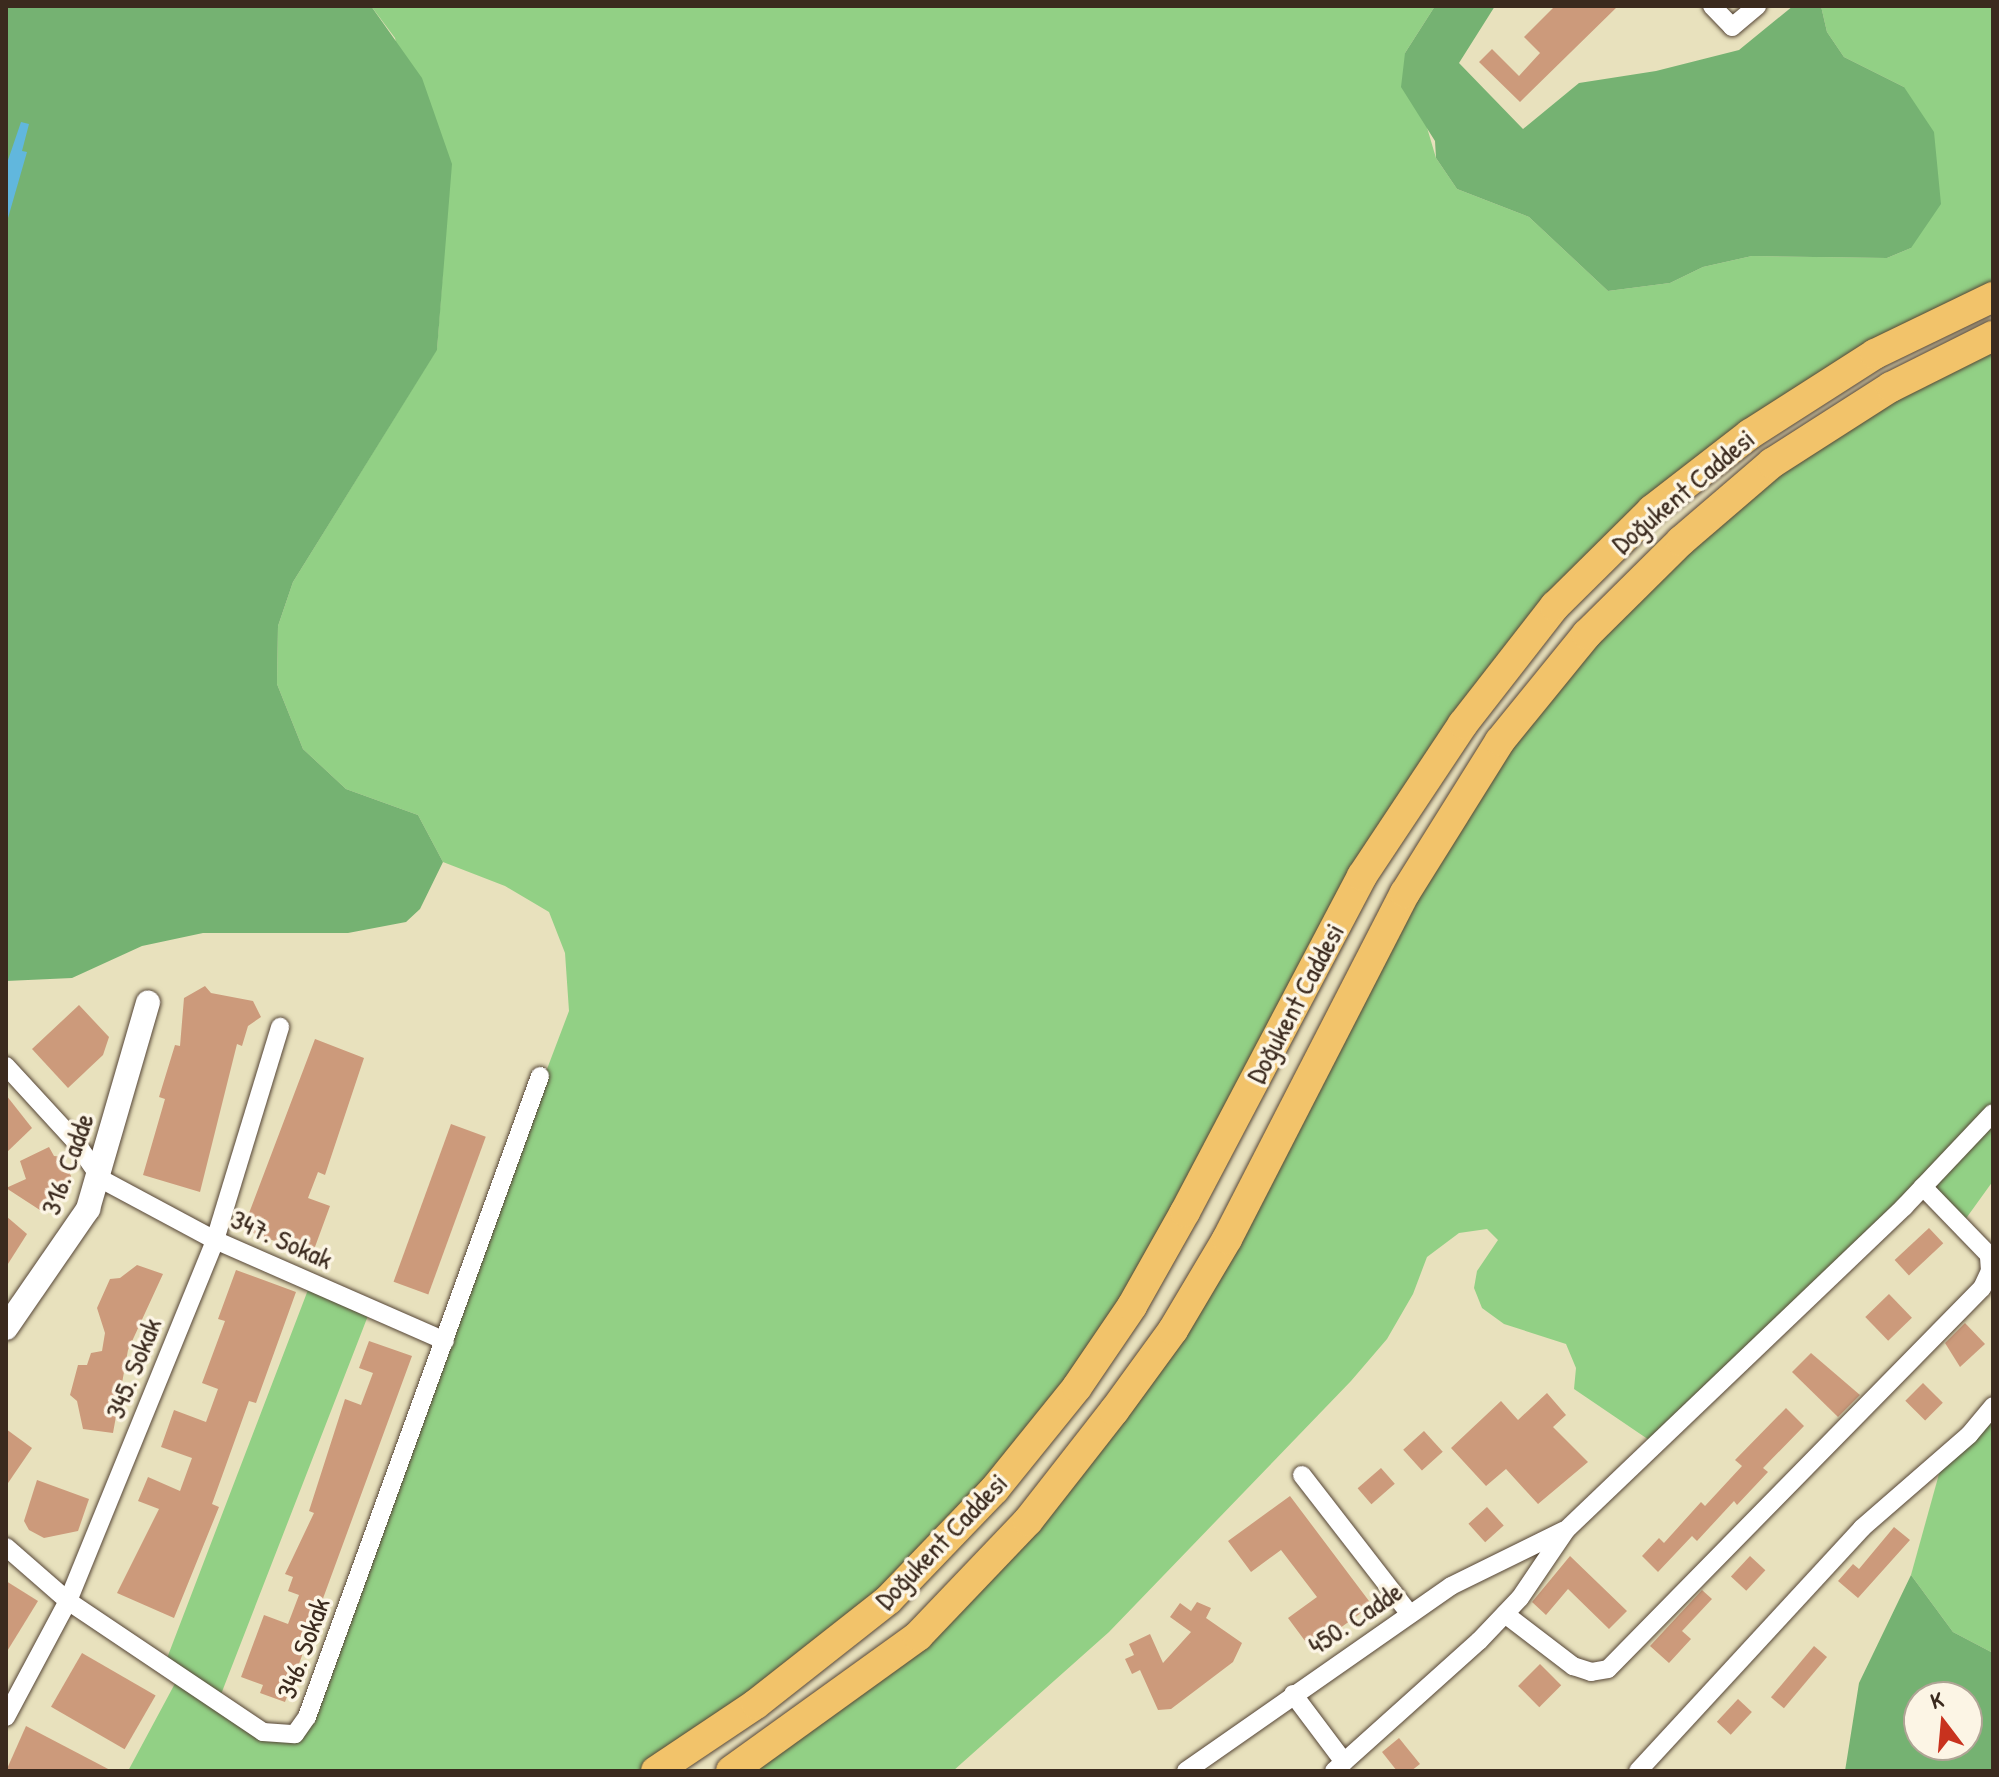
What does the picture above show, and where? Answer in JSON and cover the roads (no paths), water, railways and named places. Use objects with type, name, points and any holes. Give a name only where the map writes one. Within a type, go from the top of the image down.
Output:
[{"type":"main road","name":"Doğukent Caddesi","points":[[656,1771],[756,1704],[888,1600],[994,1490],[1077,1387],[1132,1306],[1185,1212],[1362,876],[1463,724],[1555,606],[1652,510],[1750,434],[1875,354],[1993,297]]},
{"type":"main road","name":"Doğukent Caddesi","points":[[731,1771],[918,1636],[1028,1521],[1114,1411],[1173,1330],[1227,1239],[1405,893],[1500,741],[1587,634],[1681,541],[1772,463],[1891,387],[1993,336]]},
{"type":"street","points":[[1712,6],[1732,27],[1757,6]]},
{"type":"street","name":"316. Cadde","points":[[6,1328],[72,1237],[101,1179],[148,1003]]},
{"type":"street","name":"345. Sokak","points":[[6,1717],[68,1601],[215,1240],[280,1027]]},
{"type":"street","points":[[6,1066],[75,1141],[101,1179]]},
{"type":"street","points":[[445,1341],[540,1076]]},
{"type":"street","points":[[1293,1694],[1339,1766],[1505,1614],[1566,1530],[1923,1187],[1993,1113]]},
{"type":"street","name":"347. Sokak","points":[[101,1179],[215,1240],[445,1341]]},
{"type":"street","points":[[1505,1614],[1573,1666],[1591,1672],[1608,1669],[1982,1288],[1990,1271],[1989,1255],[1923,1187]]},
{"type":"street","name":"346. Sokak","points":[[6,1547],[68,1601],[263,1732],[295,1734],[307,1717],[445,1341]]},
{"type":"street","points":[[1638,1771],[1862,1528],[1969,1435],[1993,1406]]},
{"type":"street","points":[[1302,1475],[1410,1614]]},
{"type":"street","name":"450. Cadde","points":[[1186,1771],[1451,1586],[1566,1530]]},
{"type":"water","points":[[21,122],[29,124],[22,151],[27,152],[6,225],[6,166]]}]
